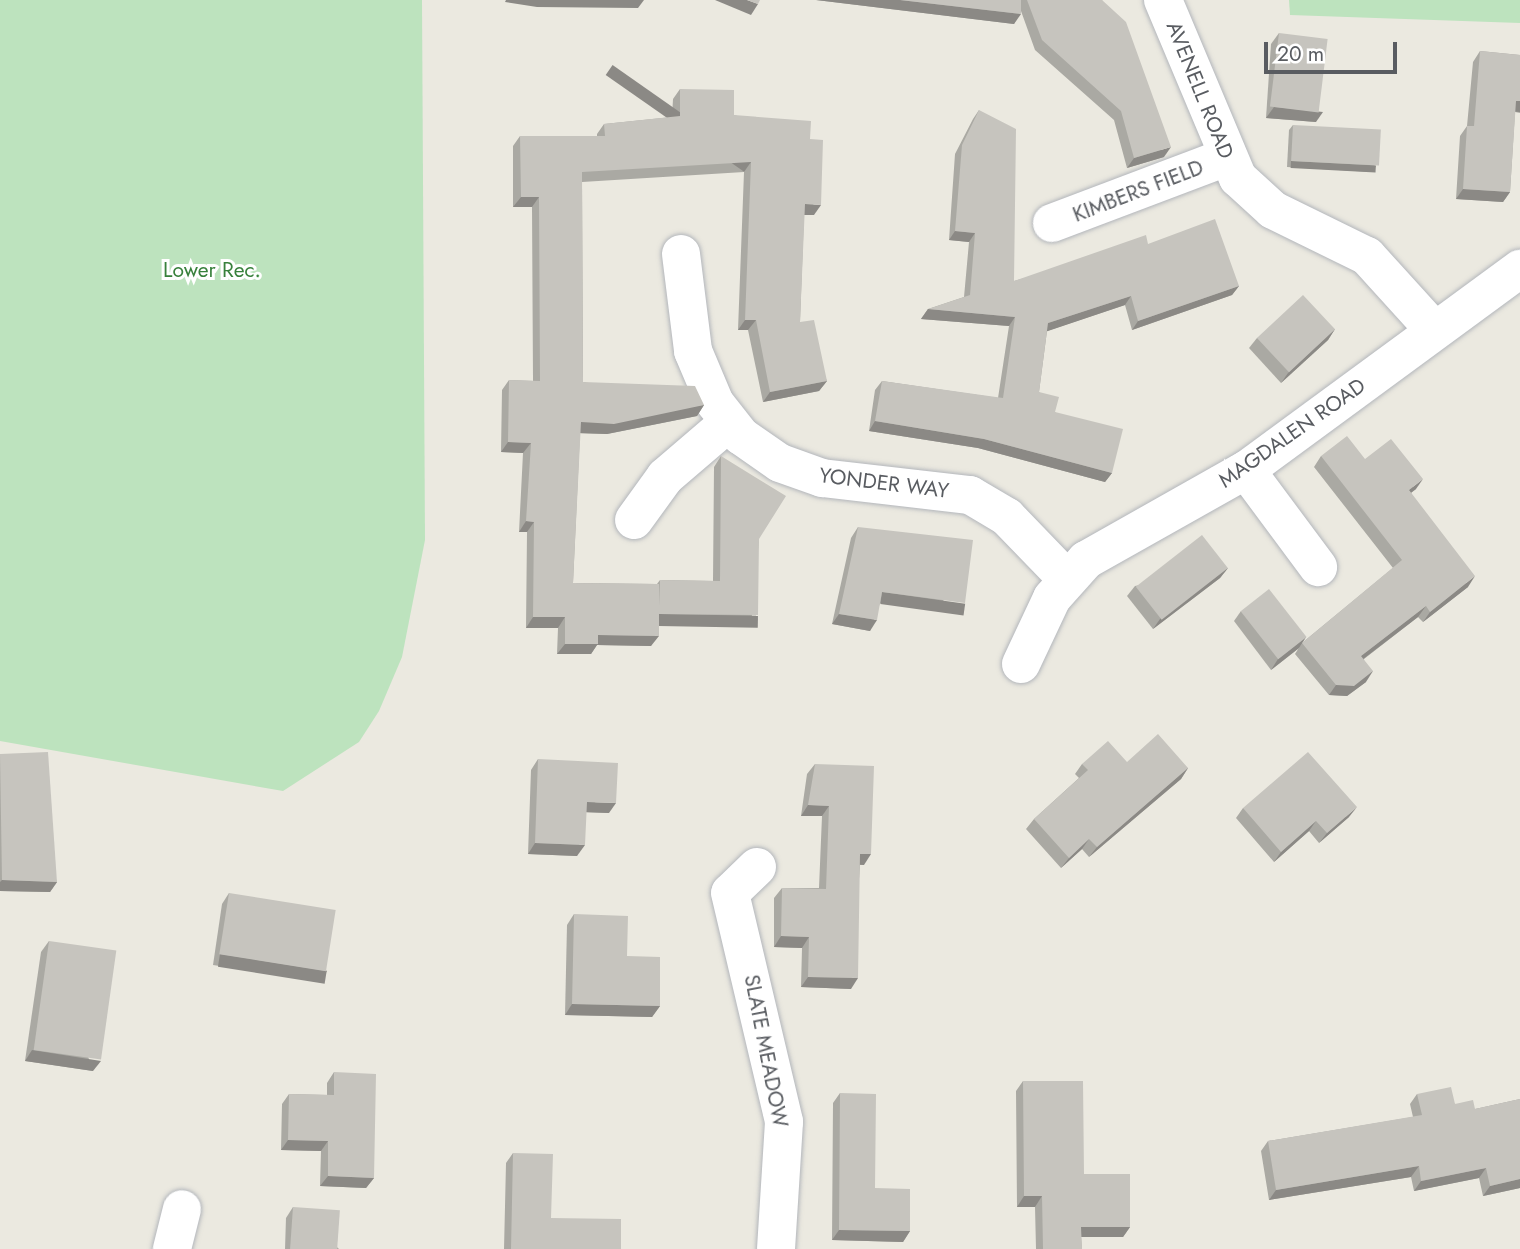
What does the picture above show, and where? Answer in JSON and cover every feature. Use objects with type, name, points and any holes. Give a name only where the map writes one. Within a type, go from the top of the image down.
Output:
[{"type":"street","name":"AVENELL ROAD","points":[[1163,0],[1224,158],[1273,210],[1367,256],[1434,330]]},
{"type":"street","name":"KIMBERS FIELD","points":[[1052,223],[1224,158]]},
{"type":"street","name":"YONDER WAY","points":[[681,254],[693,351],[728,423],[800,472],[971,495],[1007,517],[1066,578]]},
{"type":"street","name":"MAGDALEN ROAD","points":[[1021,664],[1066,578],[1116,541],[1246,470],[1520,269]]},
{"type":"street","points":[[634,520],[665,477],[728,423]]},
{"type":"street","points":[[1246,470],[1318,567]]},
{"type":"street","name":"SLATE MEADOW","points":[[757,867],[730,893],[784,1122],[776,1249]]},
{"type":"street","points":[[172,1249],[182,1209]]},
{"type":"green space","name":"Lower Rec.","points":[[0,0],[422,0],[425,540],[402,657],[379,711],[359,742],[283,791],[0,741]]},
{"type":"green space","points":[[1289,0],[1520,0],[1520,23],[1290,15]]},
{"type":"building","points":[[900,0],[1021,0],[1021,14]]},
{"type":"building","points":[[1027,0],[1102,0],[1126,22],[1171,147],[1134,158],[1121,111],[1042,40]]},
{"type":"building","points":[[1279,33],[1328,39],[1319,112],[1270,106]]},
{"type":"building","points":[[1480,51],[1520,55],[1520,101],[1516,101],[1510,192],[1463,189],[1467,126],[1474,126]]},
{"type":"building","points":[[680,89],[734,90],[734,115],[811,121],[810,139],[823,140],[821,205],[805,204],[800,322],[814,320],[827,381],[770,392],[756,320],[745,320],[751,162],[582,172],[583,382],[695,386],[704,405],[614,424],[581,422],[573,583],[659,584],[659,606],[660,580],[720,581],[721,456],[786,496],[759,539],[758,615],[659,614],[659,636],[598,635],[598,644],[565,644],[565,617],[533,617],[534,522],[526,521],[531,443],[508,442],[509,380],[540,381],[539,197],[521,197],[520,136],[605,136],[604,124],[680,116]]},
{"type":"building","points":[[979,110],[1016,129],[1014,281],[1146,235],[1148,244],[1215,219],[1239,286],[1138,321],[1131,296],[1048,323],[1039,392],[1059,397],[1055,412],[1123,429],[1112,473],[984,439],[875,421],[882,381],[1003,398],[1015,317],[928,309],[970,295],[975,233],[955,231],[962,145]]},
{"type":"building","points":[[1293,125],[1381,130],[1379,166],[1291,161]]},
{"type":"building","points":[[1303,295],[1335,329],[1289,372],[1257,338]]},
{"type":"building","points":[[1347,436],[1365,459],[1391,439],[1423,479],[1409,490],[1475,576],[1430,612],[1426,606],[1361,656],[1373,671],[1354,686],[1336,685],[1302,643],[1402,560],[1321,456]]},
{"type":"building","points":[[858,527],[973,540],[965,603],[882,592],[877,620],[839,614]]},
{"type":"building","points":[[1202,535],[1228,568],[1162,620],[1136,587]]},
{"type":"building","points":[[1269,589],[1307,637],[1278,659],[1241,611]]},
{"type":"building","points":[[1158,734],[1188,768],[1097,847],[1089,839],[1069,858],[1034,819],[1088,770],[1082,764],[1108,741],[1127,762]]},
{"type":"building","points":[[48,752],[57,882],[2,880],[0,754]]},
{"type":"building","points":[[1308,752],[1357,807],[1327,833],[1316,821],[1281,852],[1243,808]]},
{"type":"building","points":[[538,759],[618,763],[616,803],[587,802],[585,845],[535,843]]},
{"type":"building","points":[[815,764],[874,766],[871,854],[860,854],[858,978],[808,977],[809,937],[781,936],[782,888],[826,889],[829,806],[808,805]]},
{"type":"building","points":[[229,893],[336,910],[326,971],[219,954]]},
{"type":"building","points":[[574,914],[628,916],[627,956],[660,957],[660,1006],[572,1004]]},
{"type":"building","points":[[49,941],[116,950],[101,1059],[34,1050]]},
{"type":"building","points":[[334,1072],[376,1074],[374,1178],[328,1176],[328,1141],[288,1140],[289,1094],[334,1095]]},
{"type":"building","points":[[1023,1081],[1083,1081],[1084,1174],[1130,1174],[1130,1227],[1081,1227],[1082,1249],[1043,1249],[1042,1196],[1024,1196]]},
{"type":"building","points":[[1451,1087],[1455,1104],[1473,1100],[1475,1109],[1520,1099],[1520,1179],[1490,1186],[1486,1168],[1421,1181],[1419,1166],[1276,1190],[1268,1141],[1422,1115],[1417,1094]]},
{"type":"building","points":[[840,1093],[876,1094],[875,1188],[910,1189],[910,1231],[839,1230]]},
{"type":"building","points":[[513,1153],[553,1154],[551,1218],[621,1219],[621,1249],[511,1249]]},
{"type":"building","points":[[293,1207],[340,1210],[337,1249],[290,1249]]}]
